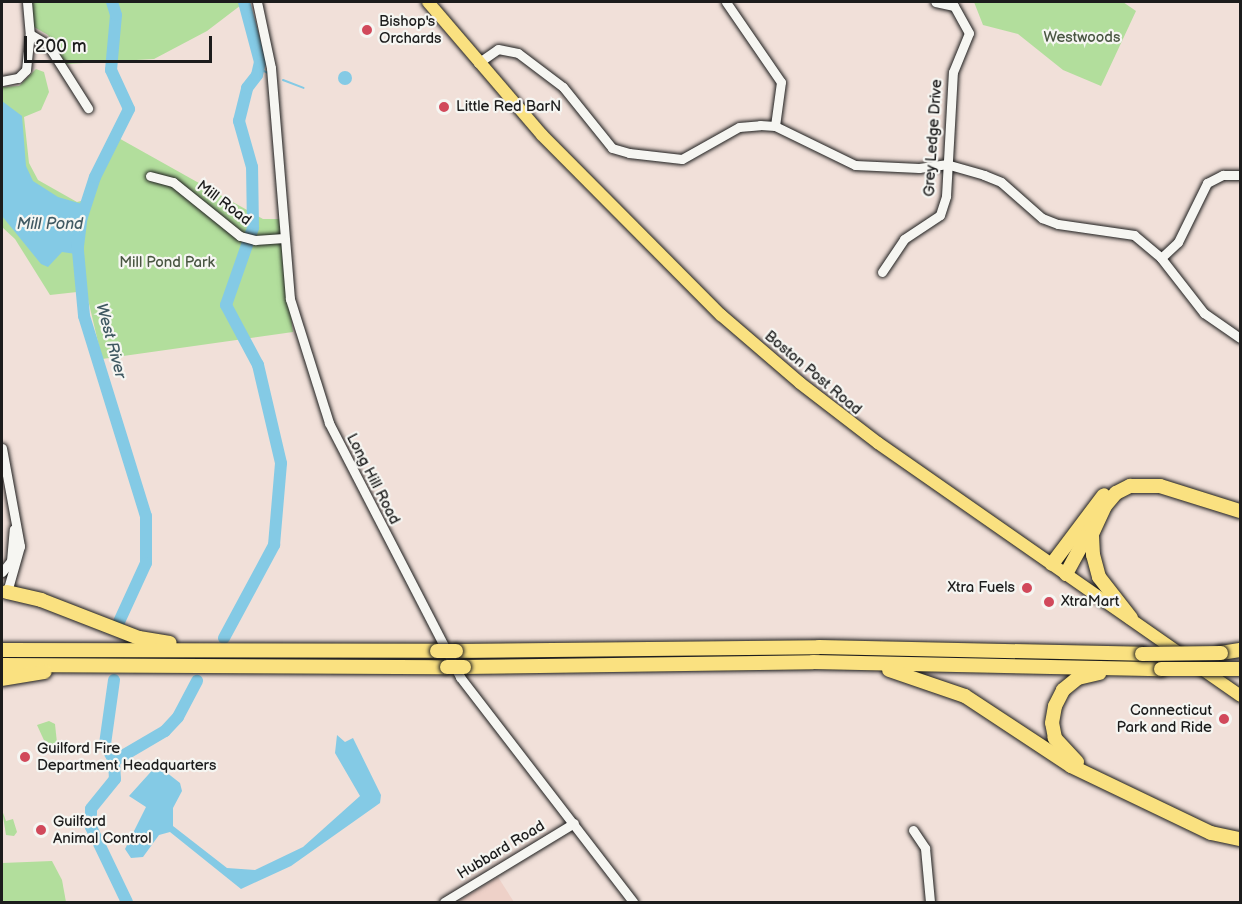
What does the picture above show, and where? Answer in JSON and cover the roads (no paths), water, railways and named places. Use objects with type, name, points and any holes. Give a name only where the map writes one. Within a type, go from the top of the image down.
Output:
[{"type":"highway","points":[[1052,564],[1102,497],[1129,479],[1162,480],[1240,504]]},
{"type":"highway","points":[[1066,574],[1105,506],[1116,493],[1144,484],[1240,511]]},
{"type":"highway","points":[[1105,506],[1092,534],[1093,555],[1099,577],[1131,618]]},
{"type":"highway","points":[[3,594],[41,600],[139,638],[253,651]]},
{"type":"highway","points":[[2,650],[456,651],[819,647],[1142,654],[1240,652]]},
{"type":"highway","points":[[813,662],[884,669],[940,685],[985,708],[1071,766],[1211,833],[1240,840]]},
{"type":"highway","points":[[2,665],[464,667],[813,662],[1240,669]]},
{"type":"highway","points":[[2,679],[145,665]]},
{"type":"highway","points":[[1161,669],[1100,672],[1078,678],[1063,690],[1055,706],[1055,738],[1078,763],[1217,829],[1240,833]]},
{"type":"main road","name":"Boston Post Road","points":[[428,2],[542,135],[722,315],[849,423],[1240,696]]},
{"type":"street","points":[[2,81],[18,78],[26,70],[30,34],[27,2]]},
{"type":"street","name":"Long Hill Road","points":[[256,2],[270,59],[284,238],[296,326],[345,459],[460,676],[633,903]]},
{"type":"street","points":[[726,2],[772,63],[781,82],[775,126]]},
{"type":"street","name":"Grey Ledge Drive","points":[[882,272],[904,239],[940,214],[946,196],[946,164],[953,72],[969,33],[954,6],[935,2]]},
{"type":"street","points":[[30,34],[48,45],[88,108]]},
{"type":"street","points":[[478,63],[498,49],[518,53],[563,87],[612,148],[629,153],[682,159],[739,127],[775,126],[855,165],[897,168],[946,164],[1001,182],[1042,218],[1058,224],[1134,235],[1161,258],[1204,313],[1240,338]]},
{"type":"street","points":[[1161,258],[1178,242],[1207,183],[1223,174],[1240,176]]},
{"type":"street","name":"Mill Road","points":[[150,176],[172,182],[232,232],[252,239],[284,238]]},
{"type":"street","points":[[2,448],[20,551],[3,594]]},
{"type":"street","points":[[2,572],[11,561],[15,518]]},
{"type":"street","name":"Hubbard Road","points":[[444,903],[574,823]]},
{"type":"street","points":[[913,830],[925,849],[930,903]]},
{"type":"water","points":[[342,71],[348,71],[352,78],[348,85],[342,85],[338,81],[338,75]]},
{"type":"water","name":"Mill Pond","points":[[2,101],[22,116],[26,166],[33,181],[58,197],[89,206],[83,255],[62,252],[48,267],[41,264],[2,216]]},
{"type":"water","points":[[337,735],[345,742],[353,738],[381,795],[380,803],[291,866],[241,889],[170,832],[159,835],[143,857],[131,858],[125,849],[146,807],[129,796],[157,765],[180,783],[182,791],[173,808],[173,826],[227,868],[255,870],[303,847],[360,796],[335,753]]},
{"type":"waterway","name":"West River","points":[[81,220],[95,177],[129,109],[111,70],[116,15],[112,2]]},
{"type":"waterway","points":[[224,638],[274,545],[281,463],[258,365],[226,305],[253,228],[252,167],[239,121],[247,88],[257,75],[260,62],[244,2]]},
{"type":"waterway","points":[[260,69],[268,73]]},
{"type":"waterway","points":[[283,80],[304,88]]},
{"type":"waterway","name":"West River","points":[[77,240],[84,316],[146,516],[146,563],[119,622]]},
{"type":"waterway","points":[[114,680],[105,744],[114,761]]},
{"type":"waterway","points":[[114,761],[165,731],[178,717],[197,681]]},
{"type":"waterway","name":"West River","points":[[114,761],[115,779],[91,809],[91,827],[127,902]]},
{"type":"place","name":"Bishop's Orchards","points":[[367,30]]},
{"type":"place","name":"Little Red BarN","points":[[444,107]]},
{"type":"place","name":"Xtra Fuels","points":[[1027,588]]},
{"type":"place","name":"XtraMart","points":[[1049,602]]},
{"type":"place","name":"Connecticut Park and Ride","points":[[1224,719]]},
{"type":"place","name":"Guilford Fire Department Headquarters","points":[[25,757]]},
{"type":"place","name":"Guilford Animal Control","points":[[41,830]]},
{"type":"park label","name":"Westwoods","points":[[1082,38]]},
{"type":"park label","name":"Mill Pond Park","points":[[167,263]]}]
